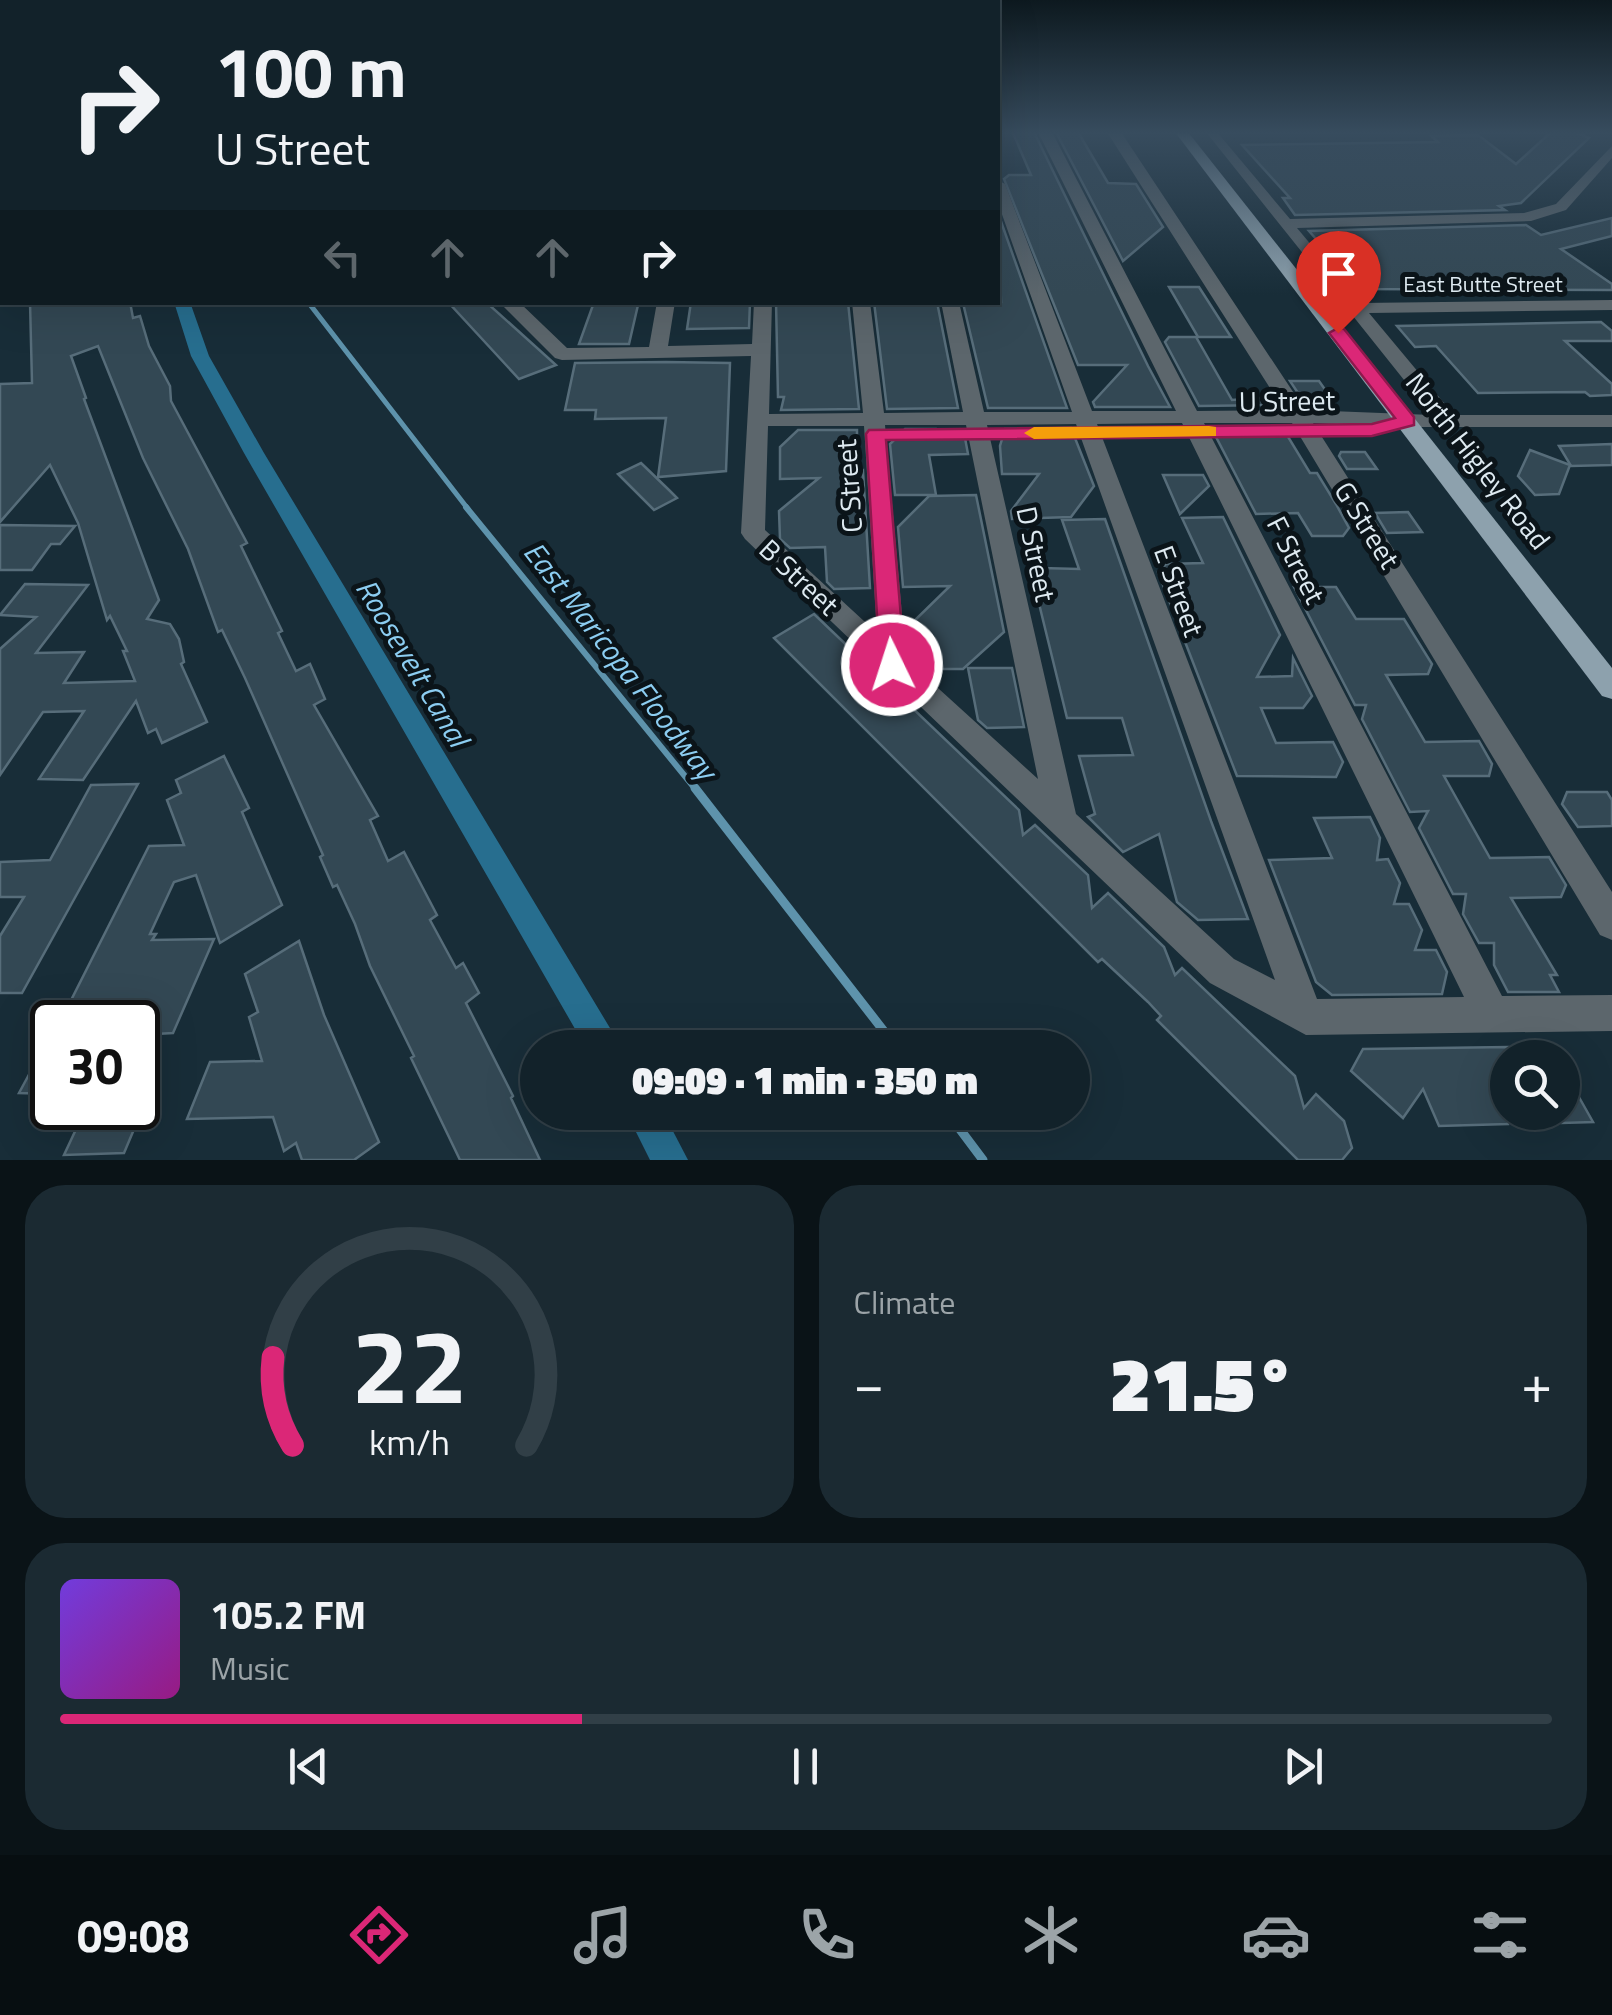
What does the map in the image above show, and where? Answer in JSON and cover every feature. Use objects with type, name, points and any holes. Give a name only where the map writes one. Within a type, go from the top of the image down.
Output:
[{"type":"main road","name":"North Higley Road","points":[[1223,186],[1612,688]]},
{"type":"street","name":"F Street","points":[[1073,186],[1492,1014]]},
{"type":"street","name":"G Street","points":[[1149,186],[1304,423],[1612,922]]},
{"type":"street","name":"North Higley Road","points":[[1254,186],[1448,421]]},
{"type":"street","points":[[1286,224],[1525,218],[1561,207],[1580,186]]},
{"type":"street","name":"E Street","points":[[1000,189],[1306,1017]]},
{"type":"street","points":[[511,305],[562,354],[761,350]]},
{"type":"street","points":[[666,305],[666,351]]},
{"type":"street","points":[[666,351],[681,305]]},
{"type":"street","name":"B Street","points":[[764,305],[753,533],[1061,818]]},
{"type":"street","name":"C Street","points":[[861,305],[875,427],[892,665]]},
{"type":"street","name":"D Street","points":[[951,305],[1061,818]]},
{"type":"street","name":"East Butte Street","points":[[1355,308],[1612,306]]},
{"type":"street","name":"U Street","points":[[756,428],[1304,423],[1372,430],[1407,421],[1612,421]]},
{"type":"street","points":[[1061,818],[1222,971],[1306,1017],[1612,1014]]},
{"type":"building","points":[[1007,186],[1060,186],[1170,407],[1095,407],[1093,402],[1127,365],[1078,365]]},
{"type":"building","points":[[1084,186],[1137,186],[1163,227],[1123,261]]},
{"type":"building","points":[[1279,186],[1539,186],[1521,203],[1499,206],[1505,210],[1295,215],[1283,198],[1290,198]]},
{"type":"building","points":[[1612,218],[1612,236],[1561,249],[1612,284],[1612,290],[1360,289],[1330,247],[1323,247],[1309,231],[1526,225],[1541,235]]},
{"type":"building","points":[[1000,219],[1067,408],[988,408],[963,305],[1001,302]]},
{"type":"building","points":[[1169,287],[1199,287],[1231,337],[1198,337]]},
{"type":"building","points":[[30,305],[131,305],[133,318],[140,316],[149,346],[170,386],[171,401],[247,543],[241,546],[282,631],[278,633],[296,671],[310,664],[325,699],[314,705],[378,816],[370,820],[388,861],[404,852],[437,915],[430,920],[456,968],[463,963],[479,993],[466,1003],[513,1096],[520,1130],[526,1130],[540,1160],[460,1160],[411,1058],[414,1056],[370,966],[337,885],[333,887],[320,857],[323,855],[245,678],[222,630],[218,632],[188,549],[143,458],[98,346],[71,356],[159,600],[147,619],[170,624],[179,639],[184,662],[181,664],[207,722],[162,743],[156,729],[148,733],[136,701],[83,780],[39,779],[84,711],[43,712],[0,775],[0,649],[36,617],[0,615],[25,584],[88,585],[36,653],[84,652],[64,683],[135,681],[123,651],[127,651],[110,616],[107,620],[78,523],[50,465],[0,522],[0,384],[32,383]]},
{"type":"building","points":[[451,305],[489,305],[556,365],[519,379]]},
{"type":"building","points":[[593,305],[638,305],[629,344],[579,344]]},
{"type":"building","points":[[691,305],[750,305],[749,328],[687,329]]},
{"type":"building","points":[[776,305],[848,305],[859,409],[781,410],[784,397],[778,397]]},
{"type":"building","points":[[874,305],[938,305],[958,408],[887,409]]},
{"type":"building","points":[[1601,322],[1612,331],[1612,341],[1565,341],[1612,384],[1612,395],[1478,393],[1436,346],[1415,347],[1397,326]]},
{"type":"building","points":[[1169,337],[1196,337],[1232,400],[1271,397],[1276,405],[1199,406],[1165,342]]},
{"type":"building","points":[[575,363],[730,363],[726,471],[658,477],[666,418],[595,419],[596,410],[565,410]]},
{"type":"building","points":[[1290,381],[1319,381],[1331,398],[1302,399]]},
{"type":"building","points":[[1223,427],[1253,427],[1244,435],[1287,435],[1310,473],[1317,473],[1336,504],[1349,528],[1343,536],[1312,536],[1298,513],[1256,514],[1215,435],[1220,435]]},
{"type":"building","points":[[1071,428],[1094,486],[1071,517],[1012,519],[1011,511],[1039,474],[1002,474],[1000,446],[1005,429]]},
{"type":"building","points":[[905,429],[933,429],[920,438],[965,438],[968,454],[929,455],[936,495],[895,495],[890,444]]},
{"type":"building","points":[[798,430],[857,430],[857,477],[863,471],[870,588],[834,589],[827,582],[825,547],[790,548],[780,539],[779,511],[819,478],[780,479],[780,447]]},
{"type":"building","points":[[1612,444],[1612,465],[1571,466],[1559,446]]},
{"type":"building","points":[[1530,450],[1570,465],[1559,494],[1535,495],[1518,476]]},
{"type":"building","points":[[1341,452],[1365,452],[1377,469],[1347,469],[1339,456]]},
{"type":"building","points":[[641,463],[677,498],[654,510],[618,474]]},
{"type":"building","points":[[1163,475],[1203,475],[1209,486],[1180,514]]},
{"type":"building","points":[[976,495],[1004,632],[963,669],[923,669],[915,662],[911,624],[950,586],[903,587],[898,527],[929,496]]},
{"type":"building","points":[[1408,512],[1422,532],[1387,533],[1375,513]]},
{"type":"building","points":[[1223,517],[1280,635],[1257,677],[1292,676],[1293,658],[1312,696],[1303,708],[1261,708],[1276,743],[1333,742],[1343,762],[1336,777],[1237,776],[1158,572],[1166,564],[1203,563],[1182,518]]},
{"type":"building","points":[[1105,519],[1248,919],[1198,920],[1177,902],[1159,834],[1123,852],[1088,817],[1095,814],[1079,756],[1133,755],[1122,718],[1067,718],[1032,575],[1041,568],[1079,569],[1062,520]]},
{"type":"building","points":[[0,525],[75,526],[60,544],[51,544],[32,570],[0,570]]},
{"type":"building","points":[[1294,587],[1336,587],[1356,619],[1404,619],[1432,664],[1428,674],[1386,675],[1425,742],[1479,741],[1492,764],[1489,776],[1444,776],[1490,858],[1549,857],[1566,885],[1561,897],[1511,898],[1557,975],[1550,975],[1559,992],[1508,992],[1494,965],[1494,943],[1479,943],[1463,914],[1466,894],[1453,894],[1419,828],[1428,811],[1410,812],[1362,719],[1366,705],[1355,705]]},
{"type":"building","points":[[814,614],[1019,810],[1023,835],[1035,825],[1088,875],[1092,908],[1108,893],[1164,947],[1175,975],[1182,968],[1295,1076],[1304,1108],[1316,1094],[1344,1121],[1352,1148],[1342,1160],[1298,1160],[1157,1020],[1161,1016],[1148,1002],[1102,959],[1098,962],[774,638]]},
{"type":"building","points":[[968,668],[1012,668],[1024,727],[987,728],[978,720]]},
{"type":"building","points":[[224,756],[249,808],[242,812],[282,905],[220,943],[196,875],[174,882],[150,934],[156,934],[152,940],[214,939],[173,1033],[160,1034],[160,1000],[71,1000],[149,846],[184,845],[167,800],[181,793],[176,780]]},
{"type":"building","points":[[138,784],[22,993],[0,993],[0,936],[24,897],[0,897],[0,862],[50,860],[91,785]]},
{"type":"building","points":[[1567,792],[1607,792],[1612,800],[1612,826],[1578,827],[1562,804]]},
{"type":"building","points":[[1370,817],[1380,838],[1377,860],[1388,859],[1400,883],[1394,904],[1409,904],[1422,930],[1415,950],[1436,950],[1447,972],[1442,994],[1332,995],[1316,982],[1269,860],[1332,858],[1314,818]]},
{"type":"building","points":[[299,941],[324,1015],[379,1142],[354,1160],[302,1160],[296,1143],[284,1151],[273,1117],[187,1119],[210,1062],[262,1061],[249,1017],[258,1012],[245,974]]},
{"type":"building","points":[[1490,1047],[1490,1125],[1439,1126],[1423,1089],[1403,1118],[1351,1071],[1363,1049]]},
{"type":"building","points":[[30,1073],[30,1093],[19,1093]]},
{"type":"building","points":[[1580,1099],[1593,1122],[1580,1122]]},
{"type":"building","points":[[76,1130],[134,1130],[124,1153],[64,1155]]},
{"type":"waterway","name":"Roosevelt Canal","points":[[183,305],[200,356],[254,453],[594,1030]]},
{"type":"waterway","name":"East Maricopa Floodway","points":[[310,305],[468,509]]},
{"type":"waterway","name":"East Maricopa Floodway","points":[[466,507],[697,791]]},
{"type":"waterway","name":"East Maricopa Floodway","points":[[695,788],[883,1030]]},
{"type":"waterway","name":"Roosevelt Canal","points":[[653,1130],[670,1160]]},
{"type":"waterway","name":"East Maricopa Floodway","points":[[960,1130],[983,1160]]},
{"type":"slow traffic","points":[[1034,433],[1209,432]]},
{"type":"route","points":[[892,665],[876,434],[1372,430],[1407,421],[1338,333]]}]
